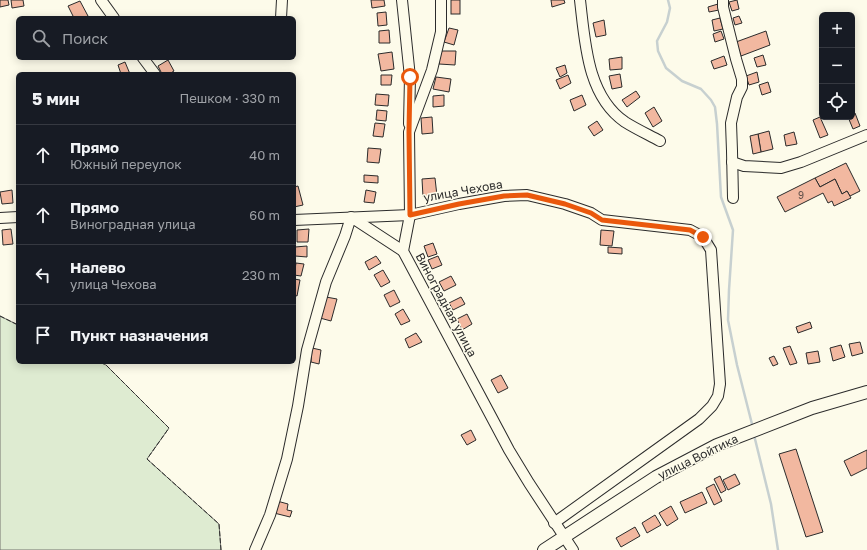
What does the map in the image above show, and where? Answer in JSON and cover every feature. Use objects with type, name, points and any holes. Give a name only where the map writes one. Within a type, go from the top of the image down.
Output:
[{"type":"main road","name":"улица Войтика","points":[[544,550],[656,477],[717,445],[812,408],[867,392]]},
{"type":"street","points":[[101,0],[113,16]]},
{"type":"street","points":[[281,16],[282,0]]},
{"type":"street","points":[[402,0],[410,77],[409,132]]},
{"type":"street","name":"Виноградная улица","points":[[441,0],[440,32],[432,70],[409,132],[410,215],[403,251],[509,450],[554,523],[573,550]]},
{"type":"street","points":[[580,0],[586,48],[593,79],[599,92],[612,111],[625,122],[660,141]]},
{"type":"street","points":[[723,0],[736,60],[742,79],[742,87],[737,97],[731,123],[733,198]]},
{"type":"street","points":[[144,60],[154,72]]},
{"type":"street","points":[[732,162],[744,166],[781,168],[801,162],[867,135]]},
{"type":"street","name":"улица Чехова","points":[[296,220],[410,215],[504,196],[527,195],[565,204],[591,213],[602,220],[690,230],[703,237],[711,250],[720,384],[718,396],[712,406],[699,419],[554,523]]},
{"type":"street","points":[[0,218],[16,217]]},
{"type":"street","points":[[255,550],[270,515],[287,459],[298,406],[307,350],[326,282],[345,236],[350,217],[403,251]]},
{"type":"green space","points":[[0,316],[16,324],[16,364],[104,364],[169,428],[147,459],[219,524],[221,550],[0,550]]},
{"type":"building","points":[[0,0],[8,0],[9,5],[0,7]]},
{"type":"building","points":[[11,0],[23,0],[24,6],[12,8]]},
{"type":"building","points":[[371,0],[384,0],[385,6],[372,8]]},
{"type":"building","points":[[451,0],[460,0],[460,14],[451,14]]},
{"type":"building","points":[[551,0],[564,0],[565,3],[552,7]]},
{"type":"building","points":[[737,0],[739,9],[732,11],[729,2]]},
{"type":"building","points":[[80,1],[88,16],[73,16],[68,6]]},
{"type":"building","points":[[718,4],[719,10],[709,12],[708,7]]},
{"type":"building","points":[[386,12],[387,25],[378,26],[377,13]]},
{"type":"building","points":[[739,16],[742,23],[735,25],[733,18]]},
{"type":"building","points":[[720,18],[723,29],[714,31],[712,20]]},
{"type":"building","points":[[604,20],[606,35],[596,37],[593,23]]},
{"type":"building","points":[[449,28],[458,30],[454,45],[444,42]]},
{"type":"building","points":[[389,30],[390,43],[379,43],[379,31]]},
{"type":"building","points":[[721,31],[724,39],[715,42],[713,34]]},
{"type":"building","points":[[766,31],[770,45],[741,56],[736,42]]},
{"type":"building","points":[[440,51],[456,51],[455,65],[439,64]]},
{"type":"building","points":[[392,52],[394,69],[381,71],[378,54]]},
{"type":"building","points":[[763,55],[766,65],[757,67],[754,58]]},
{"type":"building","points":[[724,56],[727,65],[714,69],[711,61]]},
{"type":"building","points":[[622,57],[622,69],[610,70],[609,59]]},
{"type":"building","points":[[168,60],[174,71],[161,72],[158,66]]},
{"type":"building","points":[[125,62],[129,72],[120,72],[118,65]]},
{"type":"building","points":[[565,65],[567,73],[560,77],[556,68]]},
{"type":"building","points":[[757,72],[759,82],[749,85],[746,76]]},
{"type":"building","points":[[620,74],[622,87],[612,89],[609,76]]},
{"type":"building","points":[[381,75],[392,75],[391,85],[381,85]]},
{"type":"building","points":[[568,75],[571,83],[560,89],[556,80]]},
{"type":"building","points":[[436,77],[451,79],[449,92],[433,89]]},
{"type":"building","points":[[768,82],[771,92],[762,95],[759,85]]},
{"type":"building","points":[[636,91],[640,97],[627,107],[622,100]]},
{"type":"building","points":[[376,94],[389,95],[388,106],[375,105]]},
{"type":"building","points":[[444,95],[444,106],[433,107],[433,96]]},
{"type":"building","points":[[582,95],[586,105],[574,111],[570,100]]},
{"type":"building","points":[[654,107],[662,121],[653,127],[645,113]]},
{"type":"building","points":[[377,110],[387,111],[386,121],[376,120]]},
{"type":"building","points":[[855,113],[860,126],[853,129],[849,120],[855,120]]},
{"type":"building","points":[[432,117],[433,133],[422,134],[421,118]]},
{"type":"building","points":[[819,117],[828,135],[820,138],[813,120]]},
{"type":"building","points":[[597,121],[603,130],[594,136],[588,127]]},
{"type":"building","points":[[375,123],[385,124],[383,137],[373,136]]},
{"type":"building","points":[[769,131],[773,149],[761,152],[758,134]]},
{"type":"building","points":[[794,132],[797,144],[786,146],[784,135]]},
{"type":"building","points":[[758,134],[761,152],[753,154],[750,136]]},
{"type":"building","points":[[368,148],[381,149],[379,163],[367,162]]},
{"type":"building","points":[[846,163],[860,191],[850,196],[847,191],[842,194],[835,179],[820,187],[815,178]]},
{"type":"building","points":[[364,175],[378,176],[378,183],[364,182]]},
{"type":"building","points":[[435,178],[437,196],[423,197],[422,179]]},
{"type":"building","points":[[815,178],[820,187],[835,179],[842,194],[847,191],[851,198],[834,206],[832,201],[828,203],[823,193],[785,212],[777,197]]},
{"type":"building","points":[[296,186],[298,186],[303,205],[296,207]]},
{"type":"building","points":[[12,190],[13,203],[2,204],[0,192]]},
{"type":"building","points":[[366,190],[376,192],[374,203],[364,202]]},
{"type":"building","points":[[11,229],[13,244],[3,245],[2,230]]},
{"type":"building","points":[[309,229],[308,242],[297,242],[297,230]]},
{"type":"building","points":[[601,230],[614,231],[612,246],[600,245]]},
{"type":"building","points":[[433,243],[437,254],[428,257],[424,246]]},
{"type":"building","points":[[307,246],[307,257],[296,256],[296,247]]},
{"type":"building","points":[[608,247],[622,248],[622,254],[608,253]]},
{"type":"building","points":[[376,256],[381,263],[369,270],[365,262]]},
{"type":"building","points":[[438,256],[442,265],[432,269],[428,260]]},
{"type":"building","points":[[296,263],[304,264],[301,276],[296,275]]},
{"type":"building","points":[[383,270],[390,282],[381,287],[374,275]]},
{"type":"building","points":[[451,276],[456,285],[444,291],[439,282]]},
{"type":"building","points":[[296,279],[300,280],[296,296]]},
{"type":"building","points":[[394,290],[400,302],[390,307],[384,295]]},
{"type":"building","points":[[326,297],[337,299],[331,321],[320,318]]},
{"type":"building","points":[[461,297],[465,304],[453,310],[449,303]]},
{"type":"building","points":[[403,309],[410,321],[401,325],[395,314]]},
{"type":"building","points":[[467,314],[472,324],[462,330],[457,319]]},
{"type":"building","points":[[810,322],[812,328],[798,333],[796,327]]},
{"type":"building","points":[[416,333],[422,342],[409,348],[405,339]]},
{"type":"building","points":[[860,342],[863,353],[852,356],[849,344]]},
{"type":"building","points":[[841,345],[845,357],[833,361],[830,348]]},
{"type":"building","points":[[790,346],[797,363],[790,365],[783,348]]},
{"type":"building","points":[[312,348],[321,350],[319,364],[311,362]]},
{"type":"building","points":[[818,351],[820,362],[808,364],[806,353]]},
{"type":"building","points":[[774,356],[778,364],[773,366],[769,358]]},
{"type":"building","points":[[501,375],[508,388],[498,393],[491,380]]},
{"type":"building","points":[[471,430],[476,440],[467,445],[461,435]]},
{"type":"building","points":[[796,449],[823,532],[806,537],[779,454]]},
{"type":"building","points":[[867,450],[867,468],[851,476],[844,461]]},
{"type":"building","points":[[735,474],[740,484],[728,490],[723,480]]},
{"type":"building","points":[[720,476],[726,490],[721,493],[714,479]]},
{"type":"building","points":[[714,484],[722,501],[714,505],[706,488]]},
{"type":"building","points":[[702,492],[707,503],[685,513],[680,502]]},
{"type":"building","points":[[277,501],[288,504],[287,510],[292,511],[290,517],[274,513]]},
{"type":"building","points":[[671,506],[678,519],[667,526],[659,513]]},
{"type":"building","points":[[655,515],[661,525],[647,533],[642,523]]},
{"type":"building","points":[[635,527],[640,536],[621,547],[616,538]]},
{"type":"waterway","points":[[668,0],[670,8],[667,22],[657,41],[658,51],[666,68],[682,81],[701,89],[715,107],[721,197],[733,230],[728,320],[737,365],[753,428]]},
{"type":"waterway","points":[[754,435],[771,504],[778,550]]},
{"type":"fence","points":[[0,316],[16,324]]},
{"type":"fence","points":[[104,364],[169,428],[147,459],[219,524],[221,550]]},
{"type":"route","points":[[410,77],[410,215],[504,196],[527,195],[565,204],[591,213],[602,220],[690,230],[703,237]]}]
